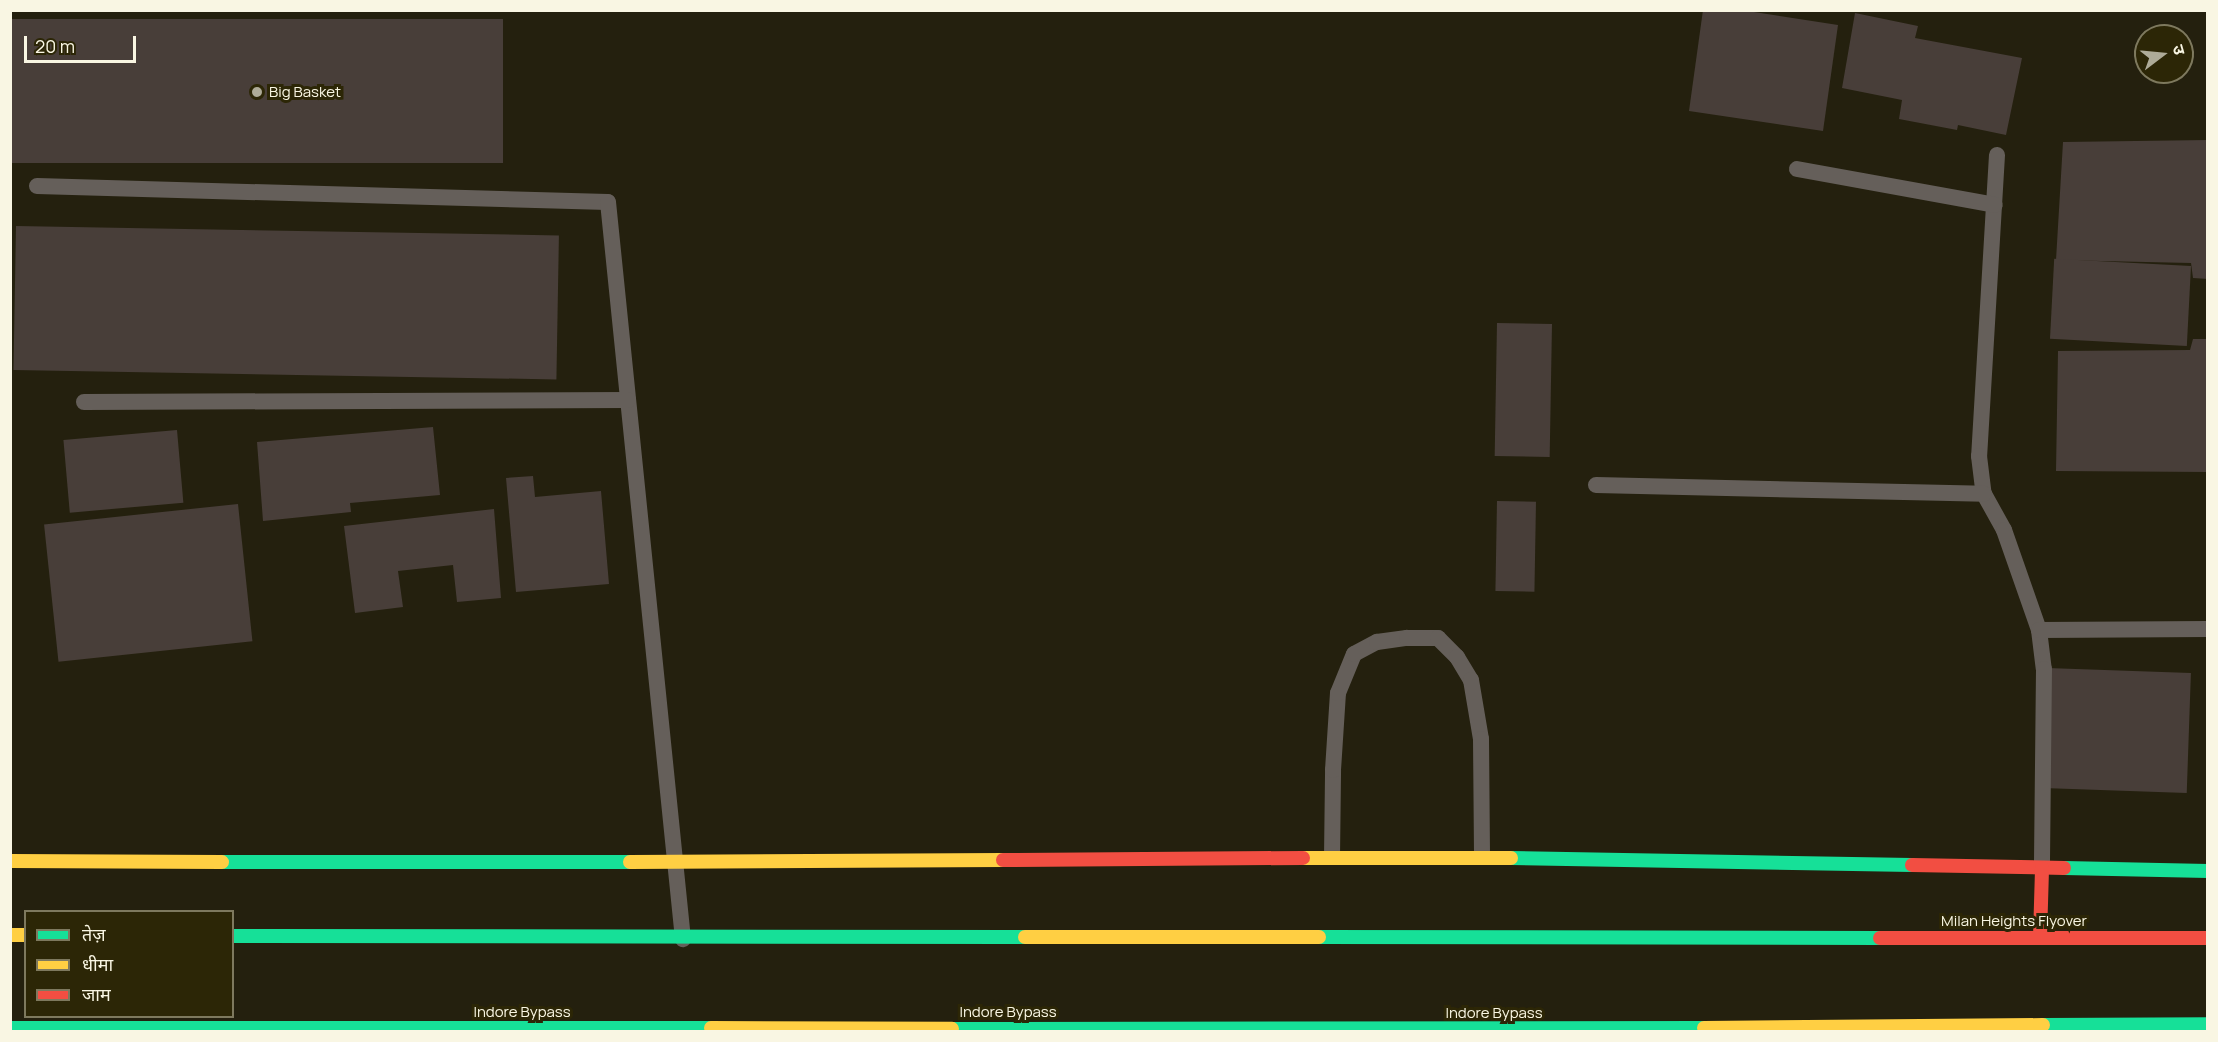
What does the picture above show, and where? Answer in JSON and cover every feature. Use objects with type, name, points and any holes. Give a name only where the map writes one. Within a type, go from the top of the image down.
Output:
[{"type":"main road","points":[[10,861],[194,863],[1482,857],[2208,871]]},
{"type":"main road","points":[[2040,937],[2042,868]]},
{"type":"main road","points":[[234,936],[683,939]]},
{"type":"main road","name":"Milan Heights Flyover","points":[[683,939],[2208,938]]},
{"type":"main road","points":[[2009,1029],[2208,1024]]},
{"type":"main road","name":"Indore Bypass","points":[[10,1028],[2009,1029]]},
{"type":"lane","points":[[1997,155],[1979,456],[1984,494],[2004,530],[2039,630],[2043,669],[2042,868]]},
{"type":"lane","points":[[1797,169],[1995,205]]},
{"type":"lane","points":[[37,186],[608,202],[683,939]]},
{"type":"lane","points":[[84,402],[628,400]]},
{"type":"lane","points":[[1596,485],[1984,494]]},
{"type":"lane","points":[[2039,630],[2208,629]]},
{"type":"lane","points":[[1332,857],[1333,770],[1338,693],[1354,654],[1377,642],[1407,638],[1438,638],[1457,657],[1471,680],[1481,739],[1482,857]]},
{"type":"building","points":[[1703,10],[1741,10],[1838,25],[1823,131],[1689,111]]},
{"type":"building","points":[[1855,13],[1918,26],[1915,38],[2022,58],[2006,135],[1958,125],[1957,130],[1899,119],[1902,100],[1842,88]]},
{"type":"building","name":"Big Basket","points":[[10,19],[503,19],[503,163],[10,163]]},
{"type":"building","points":[[2208,140],[2208,279],[2193,278],[2191,263],[2056,260],[2063,142]]},
{"type":"building","points":[[16,226],[559,235],[556,379],[13,370]]},
{"type":"building","points":[[2054,259],[2191,266],[2187,346],[2050,339]]},
{"type":"building","points":[[1497,323],[1552,324],[1550,457],[1495,456]]},
{"type":"building","points":[[2193,339],[2208,339],[2208,472],[2056,471],[2058,351],[2190,350]]},
{"type":"building","points":[[433,427],[440,495],[350,503],[351,512],[263,521],[257,442]]},
{"type":"building","points":[[177,430],[183,503],[70,513],[63,440]]},
{"type":"building","points":[[533,476],[535,497],[601,491],[609,584],[516,592],[506,478]]},
{"type":"building","points":[[1497,501],[1536,502],[1534,592],[1495,591]]},
{"type":"building","points":[[238,504],[252,641],[58,662],[44,524]]},
{"type":"building","points":[[494,509],[501,598],[457,602],[453,565],[398,571],[403,607],[355,613],[344,526]]},
{"type":"building","points":[[2047,668],[2191,673],[2187,793],[2043,788]]},
{"type":"traffic: fast","points":[[1511,858],[1912,865]]},
{"type":"traffic: fast","points":[[222,862],[630,862]]},
{"type":"traffic: fast","points":[[2064,868],[2208,871]]},
{"type":"traffic: fast","points":[[234,936],[1025,937]]},
{"type":"traffic: fast","points":[[1319,937],[1880,938]]},
{"type":"traffic: fast","points":[[2043,1025],[2208,1024]]},
{"type":"traffic: fast","points":[[10,1028],[711,1028]]},
{"type":"traffic: fast","points":[[952,1029],[1704,1028]]},
{"type":"traffic: slow","points":[[1303,858],[1511,858]]},
{"type":"traffic: slow","points":[[630,862],[1003,860]]},
{"type":"traffic: slow","points":[[10,861],[222,862]]},
{"type":"traffic: slow","points":[[10,935],[24,935]]},
{"type":"traffic: slow","points":[[1025,937],[1319,937]]},
{"type":"traffic: slow","points":[[1704,1028],[2043,1025]]},
{"type":"traffic: slow","points":[[711,1028],[952,1029]]},
{"type":"traffic: jam","points":[[1003,860],[1303,858]]},
{"type":"traffic: jam","points":[[1912,865],[2064,868]]},
{"type":"traffic: jam","points":[[2040,937],[2042,868]]},
{"type":"traffic: jam","points":[[1880,938],[2208,938]]},
{"type":"place","name":"Big Basket","points":[[257,92]]}]
